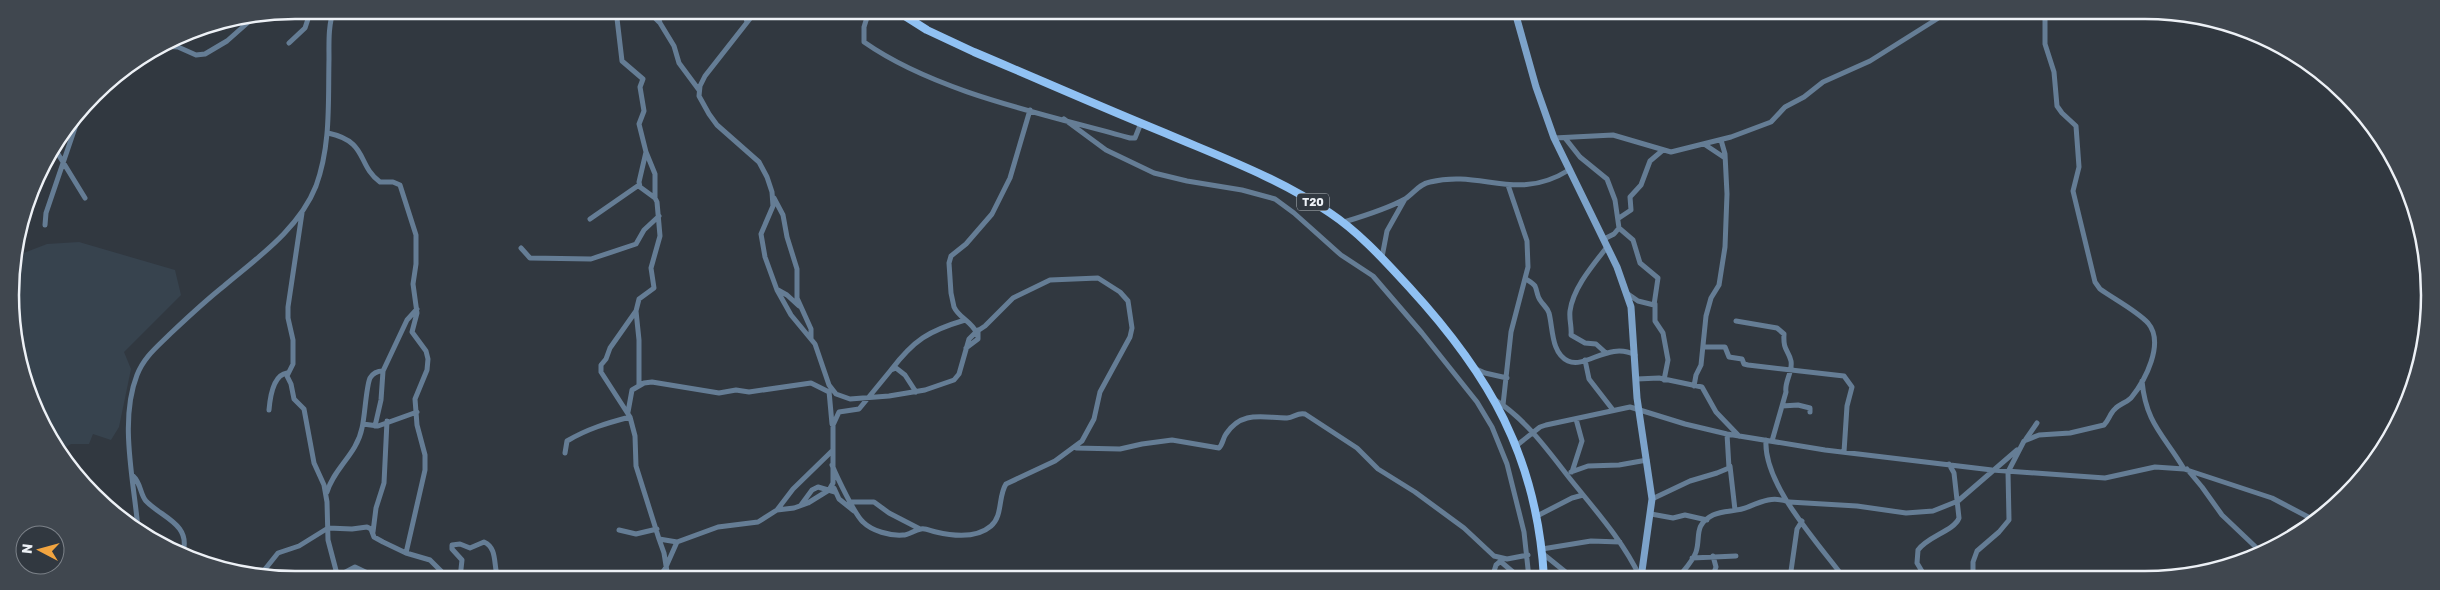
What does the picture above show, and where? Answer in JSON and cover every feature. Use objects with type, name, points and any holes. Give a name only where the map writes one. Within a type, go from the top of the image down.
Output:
[{"type":"main road","name":"T20","points":[[910,19],[927,30],[974,52],[1263,175],[1311,201],[1344,222],[1382,257],[1446,329],[1476,369],[1495,400],[1524,466],[1537,516],[1543,571]]},
{"type":"street","points":[[289,44],[305,28],[308,19]]},
{"type":"street","points":[[137,522],[129,441],[133,390],[137,375],[148,356],[194,311],[284,234],[302,210],[315,187],[324,157],[328,133],[329,52],[333,19]]},
{"type":"street","points":[[617,19],[622,61],[643,79],[640,87],[644,111],[639,124],[646,152],[655,174],[660,236],[651,268],[655,287],[639,300],[636,311],[613,343],[601,370],[602,375],[629,415],[635,436],[636,466],[657,529],[667,571]]},
{"type":"street","points":[[656,19],[674,46],[679,63],[700,91]]},
{"type":"street","points":[[659,19],[660,23]]},
{"type":"street","points":[[750,19],[710,69],[700,86],[701,101],[717,125],[759,162],[767,177],[773,196],[783,215],[786,237],[797,269],[800,307]]},
{"type":"street","points":[[866,19],[864,27],[864,42],[874,50],[910,69],[949,85],[1130,138],[1135,138],[1141,123]]},
{"type":"street","points":[[1517,19],[1536,86],[1554,138],[1608,246],[1628,294],[1633,321],[1638,410],[1652,499],[1642,571]]},
{"type":"street","points":[[1554,138],[1613,135],[1663,150],[1678,151],[1720,140],[1771,122],[1785,107],[1804,97],[1823,82],[1857,68],[1937,19]]},
{"type":"street","points":[[1973,571],[1973,562],[1977,551],[1999,532],[2008,520],[2008,472],[2024,441],[2039,435],[2070,433],[2104,425],[2114,409],[2131,398],[2142,382],[2152,358],[2152,330],[2144,319],[2100,289],[2095,282],[2073,191],[2079,167],[2076,126],[2062,114],[2058,106],[2054,72],[2046,44],[2045,19]]},
{"type":"street","points":[[174,47],[196,55],[206,54],[227,41],[248,23]]},
{"type":"street","points":[[829,398],[870,398],[916,392],[957,377],[966,348],[978,339],[977,331],[956,313],[951,298],[950,260],[954,252],[966,244],[992,214],[1010,178],[1030,110]]},
{"type":"street","points":[[1064,119],[1106,150],[1147,170],[1187,181],[1242,190],[1274,198],[1293,212],[1341,255],[1373,276],[1422,333],[1477,402],[1492,427],[1512,482],[1528,555],[1529,571]]},
{"type":"street","points":[[45,225],[46,213],[74,129]]},
{"type":"street","points":[[328,133],[344,137],[360,152],[373,175],[380,182],[396,182],[402,189],[416,235],[416,264],[413,284],[417,309],[412,332],[426,352],[428,366],[415,399],[417,425],[426,465],[418,508],[406,553]]},
{"type":"street","points":[[1565,138],[1580,156],[1607,179],[1619,218],[1619,228],[1614,234],[1604,239]]},
{"type":"street","points":[[1694,386],[1696,375],[1701,365],[1706,316],[1711,298],[1718,284],[1726,247],[1728,215],[1725,158],[1720,140]]},
{"type":"street","points":[[1704,144],[1725,158]]},
{"type":"street","points":[[1619,218],[1631,210],[1630,196],[1641,185],[1650,161],[1663,150]]},
{"type":"street","points":[[639,185],[639,174],[646,152]]},
{"type":"street","points":[[58,154],[84,198]]},
{"type":"street","points":[[1382,257],[1387,231],[1405,199],[1419,186],[1443,179],[1467,179],[1508,185],[1539,183],[1558,177],[1569,170]]},
{"type":"street","points":[[639,185],[656,198]]},
{"type":"street","points":[[590,219],[639,185]]},
{"type":"street","points":[[1503,405],[1511,332],[1528,267],[1527,241],[1508,185]]},
{"type":"street","points":[[773,196],[772,213],[762,231],[761,241],[777,290],[791,315],[811,338],[832,391],[844,398]]},
{"type":"street","points":[[1344,222],[1405,199]]},
{"type":"street","points":[[269,410],[277,378],[287,373],[293,364],[293,340],[288,318],[288,307],[302,210]]},
{"type":"street","points":[[521,248],[530,258],[596,258],[636,244],[644,230],[659,216]]},
{"type":"street","points":[[1619,228],[1633,240],[1640,263],[1658,277],[1655,304],[1656,320],[1663,333],[1667,356],[1664,380]]},
{"type":"street","points":[[1606,353],[1596,344],[1585,344],[1571,335],[1570,320],[1573,300],[1585,277],[1608,246]]},
{"type":"street","points":[[852,502],[874,502],[889,513],[920,529],[960,536],[987,529],[996,520],[1006,484],[1042,468],[1076,448],[1088,431],[1098,405],[1100,392],[1130,337],[1132,328],[1130,308],[1124,295],[1098,278],[1050,280],[1013,298],[977,331]]},
{"type":"street","points":[[1526,279],[1534,285],[1540,301],[1547,308],[1559,353],[1570,362],[1579,362],[1606,353],[1624,350],[1634,355]]},
{"type":"street","points":[[777,290],[787,295],[800,307],[811,329],[811,338]]},
{"type":"street","points":[[1628,294],[1638,301],[1651,305],[1655,304]]},
{"type":"street","points":[[375,426],[381,400],[383,370],[406,320],[417,309]]},
{"type":"street","points":[[636,311],[639,333],[639,385]]},
{"type":"street","points":[[832,425],[839,412],[859,408],[870,398],[908,348],[915,342],[938,329],[965,320]]},
{"type":"street","points":[[1736,322],[1781,329],[1784,334],[1785,352],[1790,360],[1790,368],[1772,441]]},
{"type":"street","points":[[1703,347],[1725,347],[1729,357],[1742,359],[1745,364],[1842,375],[1852,386],[1847,406],[1844,452]]},
{"type":"street","points":[[1585,360],[1589,379],[1614,410]]},
{"type":"street","points":[[891,370],[896,368],[901,371],[916,392]]},
{"type":"street","points":[[1476,369],[1485,374],[1507,378]]},
{"type":"street","points":[[326,494],[334,476],[355,448],[363,424],[370,378],[375,372],[383,370]]},
{"type":"street","points":[[287,373],[294,399],[304,409],[315,466],[323,480],[326,494],[328,540],[336,571]]},
{"type":"street","points":[[1637,379],[1649,377],[1703,388],[1716,412],[1739,436]]},
{"type":"street","points":[[629,415],[631,392],[639,385],[652,382],[719,393],[736,390],[749,392],[811,383],[829,392]]},
{"type":"street","points":[[2142,382],[2143,396],[2153,425],[2222,515],[2256,548]]},
{"type":"street","points":[[829,385],[832,425],[832,491],[867,525],[891,535],[902,535],[920,529]]},
{"type":"street","points":[[1495,400],[1503,405],[1532,433],[1569,474],[1620,542],[1637,571]]},
{"type":"street","points":[[1782,406],[1805,406],[1810,408],[1810,412]]},
{"type":"street","points":[[1516,446],[1546,425],[1630,407],[1685,424],[1727,434],[1844,452],[2008,472],[2105,478],[2155,467],[2186,469],[2272,498],[2309,517]]},
{"type":"street","points":[[363,424],[375,426],[417,412]]},
{"type":"street","points":[[1076,448],[1120,449],[1172,440],[1219,448],[1226,433],[1246,417],[1256,415],[1286,418],[1297,414],[1305,414],[1357,448],[1378,469],[1406,485],[1464,528],[1489,552],[1502,560],[1513,571]]},
{"type":"street","points":[[565,453],[567,441],[579,436],[586,429],[629,415]]},
{"type":"street","points":[[1569,474],[1582,441],[1576,419]]},
{"type":"street","points":[[373,534],[374,521],[384,482],[387,421]]},
{"type":"street","points":[[1683,571],[1696,552],[1698,534],[1707,520],[1718,513],[1735,510],[1766,500],[1778,499],[1789,502],[1846,505],[1915,513],[1945,508],[1958,501],[1992,470],[2012,456],[2038,423]]},
{"type":"street","points":[[1727,434],[1735,510]]},
{"type":"street","points":[[1766,440],[1769,468],[1789,502],[1839,571]]},
{"type":"street","points":[[659,539],[677,542],[718,527],[758,522],[777,510],[793,489],[832,451]]},
{"type":"street","points":[[1569,474],[1588,466],[1620,465],[1647,460]]},
{"type":"street","points":[[1652,499],[1690,481],[1718,473],[1728,468],[1730,463]]},
{"type":"street","points":[[1922,571],[1917,563],[1918,550],[1925,542],[1958,523],[1960,507],[1954,472],[1949,464]]},
{"type":"street","points":[[832,465],[852,502],[855,512]]},
{"type":"street","points":[[133,475],[139,482],[145,499],[178,528],[185,539],[184,548]]},
{"type":"street","points":[[777,510],[800,506],[832,491]]},
{"type":"street","points":[[1537,516],[1572,498],[1583,495]]},
{"type":"street","points":[[1650,514],[1674,518],[1685,515],[1707,520]]},
{"type":"street","points":[[265,570],[278,553],[300,546],[328,528],[356,529],[367,527],[374,521]]},
{"type":"street","points":[[1791,571],[1797,529],[1802,521]]},
{"type":"street","points":[[367,527],[371,529],[376,538],[406,553],[430,560],[441,571]]},
{"type":"street","points":[[619,530],[636,534],[657,529]]},
{"type":"street","points":[[461,571],[462,560],[452,549],[452,545],[462,544],[470,548],[484,542],[489,545],[493,552],[497,571]]},
{"type":"street","points":[[663,571],[677,542]]},
{"type":"street","points":[[1542,551],[1587,542],[1620,542]]},
{"type":"street","points":[[1542,551],[1565,571]]},
{"type":"street","points":[[1494,571],[1496,564],[1502,560],[1528,555]]},
{"type":"street","points":[[1713,556],[1716,567],[1715,571]]},
{"type":"street","points":[[1692,558],[1736,556]]},
{"type":"street","points":[[349,571],[354,568],[361,571]]},
{"type":"shaded area","points":[[79,242],[175,270],[181,295],[124,352],[131,369],[119,427],[111,440],[93,434],[89,444],[71,444],[65,448],[47,417],[33,384],[21,331],[19,277],[22,254],[47,244]]}]
